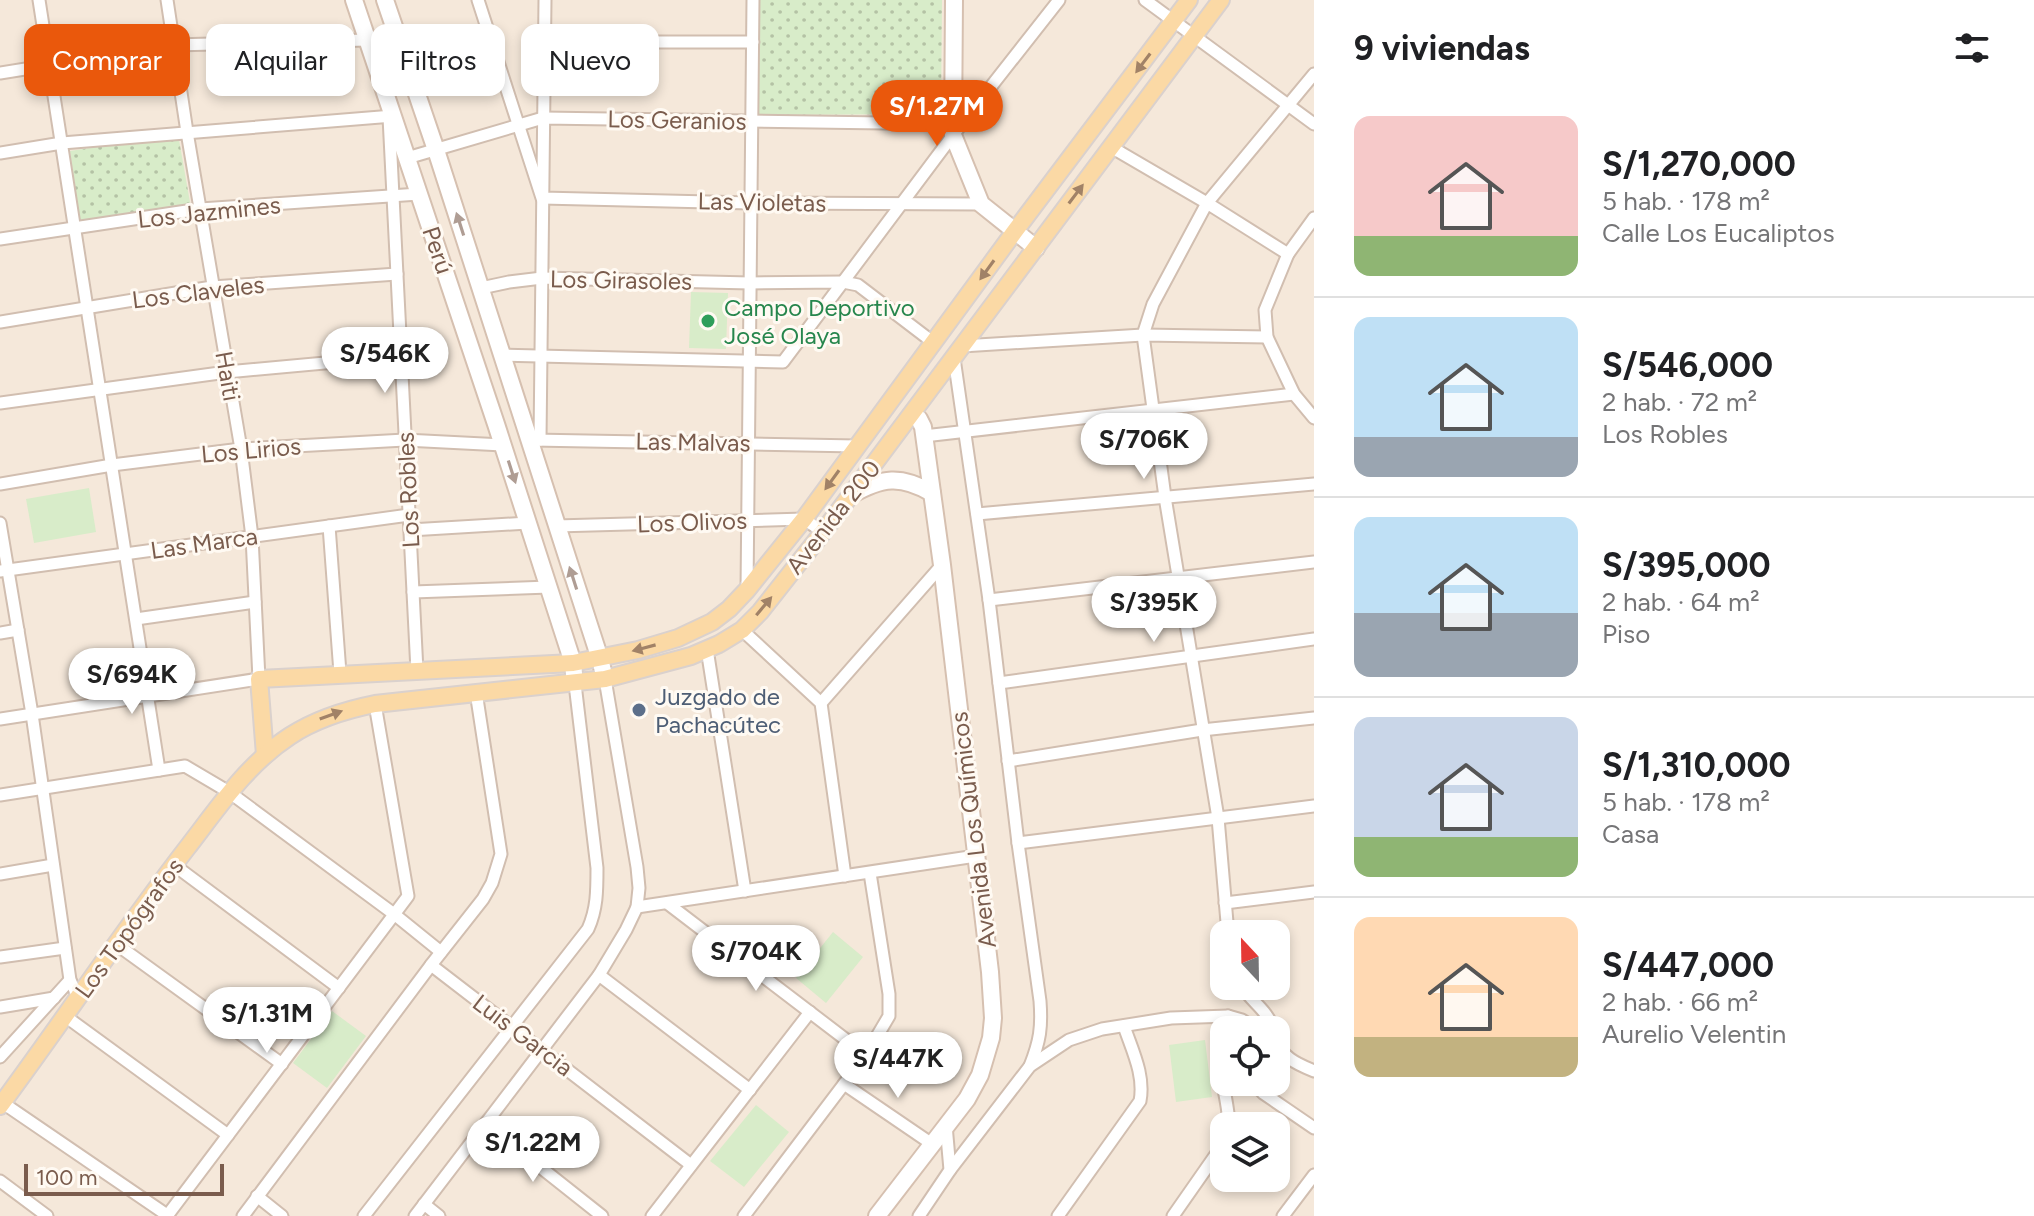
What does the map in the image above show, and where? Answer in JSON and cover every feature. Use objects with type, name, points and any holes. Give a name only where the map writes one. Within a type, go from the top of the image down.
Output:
[{"type":"main road","name":"Perú","points":[[354,0],[549,587],[573,663],[575,684]]},
{"type":"main road","name":"Perú","points":[[385,0],[502,355],[534,440],[556,526],[605,679]]},
{"type":"main road","points":[[954,0],[953,130],[981,204],[1036,248]]},
{"type":"main road","name":"Avenida 200","points":[[259,679],[573,663],[600,659],[678,638],[699,629],[729,609],[804,519],[1189,0]]},
{"type":"main road","name":"Avenida 200","points":[[265,755],[289,736],[347,710],[375,704],[605,679],[658,666],[707,649],[742,630],[760,612],[913,415],[1221,0]]},
{"type":"main road","points":[[445,271],[472,261]]},
{"type":"main road","name":"Avenida Los Químicos","points":[[877,1216],[967,1099],[980,1075],[991,1038],[993,1003],[942,565],[924,436],[921,423],[913,415]]},
{"type":"main road","points":[[851,495],[885,480],[902,480],[932,493]]},
{"type":"main road","name":"Haiti","points":[[259,679],[265,755]]},
{"type":"main road","name":"Los Topógrafos","points":[[1,1103],[229,792],[265,755]]},
{"type":"street","points":[[39,0],[43,24]]},
{"type":"street","name":"Haiti","points":[[167,0],[171,24]]},
{"type":"street","points":[[478,0],[542,198]]},
{"type":"street","points":[[545,0],[545,24]]},
{"type":"street","points":[[747,590],[753,0]]},
{"type":"street","points":[[502,355],[783,362],[902,204],[953,130],[1059,0]]},
{"type":"street","points":[[1145,0],[1314,124]]},
{"type":"street","points":[[190,45],[367,40]]},
{"type":"street","points":[[659,42],[753,42]]},
{"type":"street","points":[[0,73],[24,69]]},
{"type":"street","points":[[1227,920],[1218,818],[1165,497],[1143,335],[1153,304],[1207,203],[1314,74]]},
{"type":"street","points":[[54,96],[159,770]]},
{"type":"street","name":"Haiti","points":[[182,96],[241,449],[252,537],[259,679]]},
{"type":"street","points":[[534,440],[541,356],[544,96]]},
{"type":"street","points":[[0,153],[62,143],[391,116]]},
{"type":"street","name":"Los Robles","points":[[391,116],[417,671]]},
{"type":"street","name":"Los Geranios","points":[[407,158],[543,118],[953,130]]},
{"type":"street","points":[[1111,147],[1288,254]]},
{"type":"street","name":"Los Jazmines","points":[[0,239],[200,209],[419,194]]},
{"type":"street","name":"Las Violetas","points":[[542,198],[981,204]]},
{"type":"street","points":[[1314,218],[1288,254],[1265,310],[1267,337],[1294,394],[1314,418]]},
{"type":"street","name":"Los Claveles","points":[[0,322],[212,287],[397,274]]},
{"type":"street","name":"Los Girasoles","points":[[481,288],[542,278],[843,282],[858,285],[934,343]]},
{"type":"street","points":[[919,1216],[950,1170],[1030,1066],[1042,1022],[989,600],[964,431],[958,352],[1143,335],[1267,337]]},
{"type":"street","points":[[0,403],[227,372],[401,356]]},
{"type":"street","points":[[924,436],[1294,394]]},
{"type":"street","name":"Los Lirios","points":[[0,484],[112,465],[241,449],[405,440],[503,445]]},
{"type":"street","name":"Las Malvas","points":[[534,440],[857,446]]},
{"type":"street","points":[[977,514],[1314,484]]},
{"type":"street","name":"Las Marca","points":[[4,570],[409,515]]},
{"type":"street","points":[[804,519],[823,532]]},
{"type":"street","name":"Los Olivos","points":[[556,526],[804,519]]},
{"type":"street","points":[[0,523],[4,570],[32,714],[70,980],[78,997]]},
{"type":"street","points":[[410,530],[528,523]]},
{"type":"street","points":[[329,526],[340,673]]},
{"type":"street","points":[[989,600],[1314,562]]},
{"type":"street","points":[[821,703],[942,565]]},
{"type":"street","points":[[413,592],[549,587]]},
{"type":"street","points":[[136,619],[255,602]]},
{"type":"street","points":[[0,633],[18,630]]},
{"type":"street","points":[[742,630],[821,703],[845,876]]},
{"type":"street","points":[[999,683],[1314,639]]},
{"type":"street","points":[[707,649],[745,891]]},
{"type":"street","points":[[0,719],[259,679]]},
{"type":"street","points":[[415,1216],[599,975],[637,907],[637,867],[605,679]]},
{"type":"street","points":[[364,1216],[588,929],[595,913],[597,868],[575,684]]},
{"type":"street","points":[[243,1216],[492,883],[501,854],[476,692]]},
{"type":"street","points":[[1,1103],[167,1216],[408,896],[375,704]]},
{"type":"street","points":[[1008,761],[1202,730],[1314,718]]},
{"type":"street","points":[[0,795],[185,766],[229,792],[441,952]]},
{"type":"street","points":[[1018,843],[1314,806]]},
{"type":"street","points":[[637,907],[976,856]]},
{"type":"street","points":[[0,874],[53,865]]},
{"type":"street","points":[[174,865],[339,988]]},
{"type":"street","points":[[744,1216],[866,1055],[889,1016],[889,994],[870,873]]},
{"type":"street","points":[[1225,903],[1314,892]]},
{"type":"street","points":[[667,903],[866,1055]]},
{"type":"street","points":[[116,944],[282,1064]]},
{"type":"street","points":[[0,957],[65,948]]},
{"type":"street","name":"Luis Garcia","points":[[431,965],[691,1165]]},
{"type":"street","points":[[599,975],[750,1090]]},
{"type":"street","points":[[0,1057],[70,980]]},
{"type":"street","points":[[0,1007],[54,998]]},
{"type":"street","points":[[1253,1000],[1269,1016]]},
{"type":"street","points":[[652,1216],[810,1012]]},
{"type":"street","points":[[65,1016],[228,1135]]},
{"type":"street","points":[[1030,1066],[1069,1040],[1102,1029],[1171,1018],[1210,1017]]},
{"type":"street","points":[[1058,1216],[1140,1101],[1140,1075],[1124,1026]]},
{"type":"street","points":[[1290,1059],[1314,1071]]},
{"type":"street","points":[[844,1084],[932,1144]]},
{"type":"street","points":[[1267,1096],[1314,1128]]},
{"type":"street","points":[[486,1124],[602,1216]]},
{"type":"street","points":[[946,1125],[950,1170]]},
{"type":"street","points":[[1173,1216],[1210,1163]]},
{"type":"street","points":[[1283,1216],[1314,1175]]},
{"type":"street","points":[[0,1181],[47,1216]]},
{"type":"street","points":[[257,1196],[282,1216]]},
{"type":"street","points":[[424,1204],[439,1216]]},
{"type":"shaded area","points":[[0,0],[1314,0],[1314,1216],[0,1216]]},
{"type":"green space","points":[[757,0],[942,0],[941,114],[757,115]]},
{"type":"green space","points":[[178,134],[191,208],[80,225],[70,151]]},
{"type":"green space","name":"Campo Deportivo José Olaya","points":[[691,292],[728,293],[726,349],[689,348]]},
{"type":"green space","points":[[89,488],[96,532],[34,543],[26,499]]},
{"type":"green space","points":[[833,932],[863,957],[826,1003],[796,978]]},
{"type":"green space","points":[[332,1011],[366,1036],[327,1088],[293,1063]]},
{"type":"green space","points":[[1205,1040],[1212,1097],[1176,1102],[1169,1045]]},
{"type":"green space","points":[[756,1105],[789,1132],[744,1187],[710,1161]]},
{"type":"place","name":"Campo Deportivo José Olaya","points":[[708,321]]},
{"type":"place","name":"Juzgado de Pachacútec","points":[[639,710]]}]
